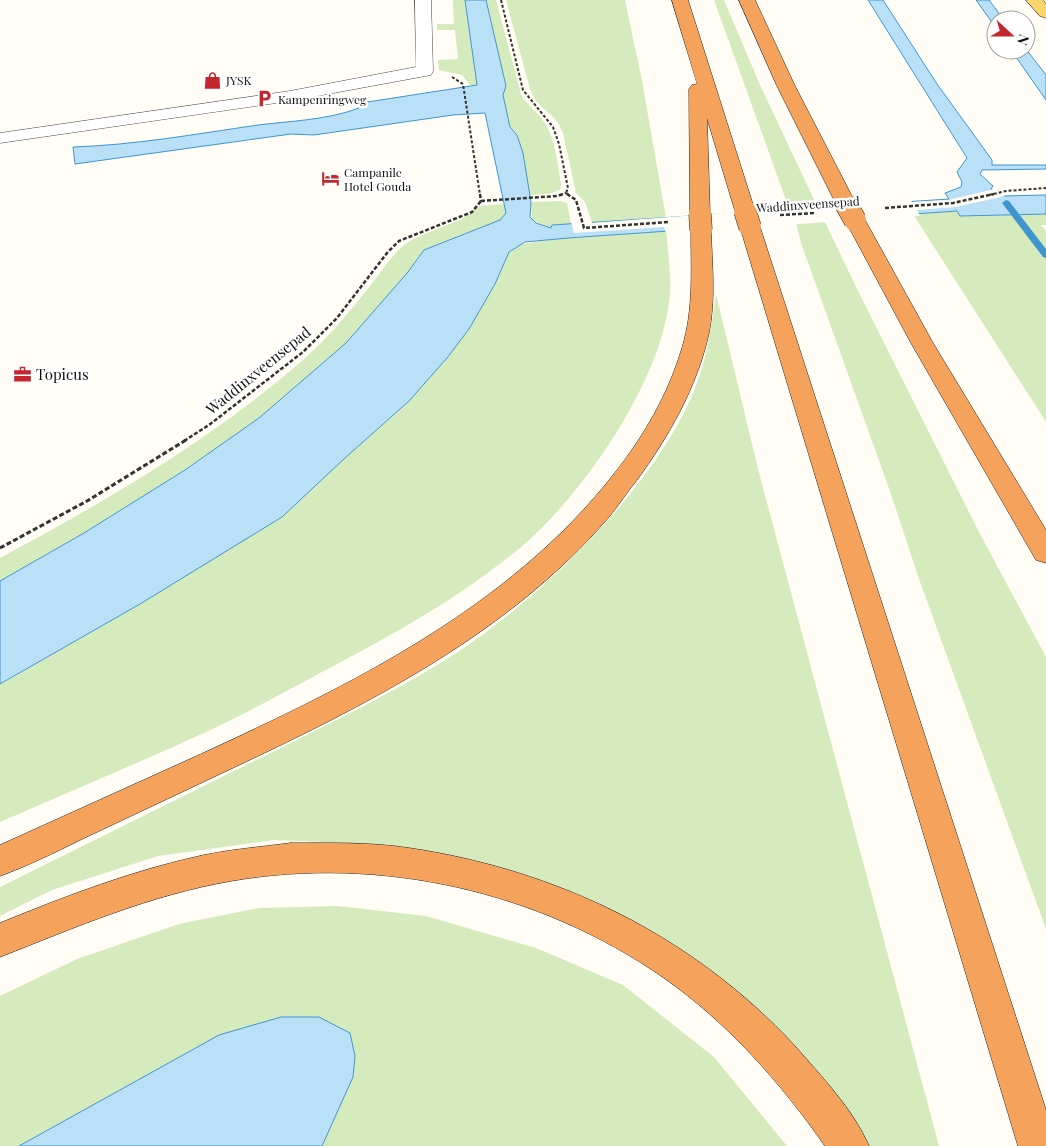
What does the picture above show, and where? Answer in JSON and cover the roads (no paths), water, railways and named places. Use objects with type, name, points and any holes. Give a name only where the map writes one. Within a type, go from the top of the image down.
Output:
[{"type":"highway","points":[[680,0],[916,761],[1038,1146]]},
{"type":"highway","points":[[747,0],[786,86],[850,212],[922,343],[1046,553]]},
{"type":"highway","points":[[0,861],[275,734],[373,684],[471,622],[559,553],[603,507],[629,476],[676,396],[688,364],[701,316],[698,58]]},
{"type":"highway","points":[[0,940],[56,916],[154,884],[204,870],[260,861],[312,858],[363,859],[403,862],[479,876],[550,899],[615,930],[675,965],[731,1009],[781,1058],[848,1146]]},
{"type":"main road","points":[[1034,0],[1046,13]]},
{"type":"street","points":[[0,138],[290,96],[425,71],[423,0]]},
{"type":"water","points":[[465,0],[486,0],[506,86],[503,95],[510,127],[517,135],[523,153],[531,202],[530,217],[536,223],[551,228],[552,225],[949,199],[945,193],[961,187],[962,182],[957,172],[967,158],[868,0],[883,0],[937,84],[992,160],[992,165],[1046,165],[1046,169],[982,170],[980,174],[993,186],[991,189],[1002,196],[1046,195],[1046,214],[960,216],[957,211],[525,242],[509,252],[495,284],[469,329],[447,358],[409,401],[282,517],[140,604],[0,684],[0,581],[84,533],[185,470],[259,418],[346,343],[408,272],[424,250],[500,220],[506,213],[485,113],[453,115],[314,135],[291,134],[75,164],[73,147],[142,142],[258,125],[322,118],[359,108],[361,103],[477,85]]},
{"type":"water","points":[[976,0],[989,0],[996,10],[986,10],[986,14]]},
{"type":"water","points":[[1018,60],[1034,60],[1046,75],[1046,100]]},
{"type":"water","points":[[281,1017],[319,1017],[350,1033],[355,1056],[353,1077],[322,1146],[19,1146],[219,1035]]},
{"type":"waterway","points":[[1006,203],[1046,255]]},
{"type":"place","name":"JYSK","points":[[212,80]]},
{"type":"place","name":"Kampenringweg","points":[[264,99]]},
{"type":"place","name":"Campanile Hotel Gouda","points":[[330,179]]},
{"type":"place","name":"Topicus","points":[[22,374]]}]
